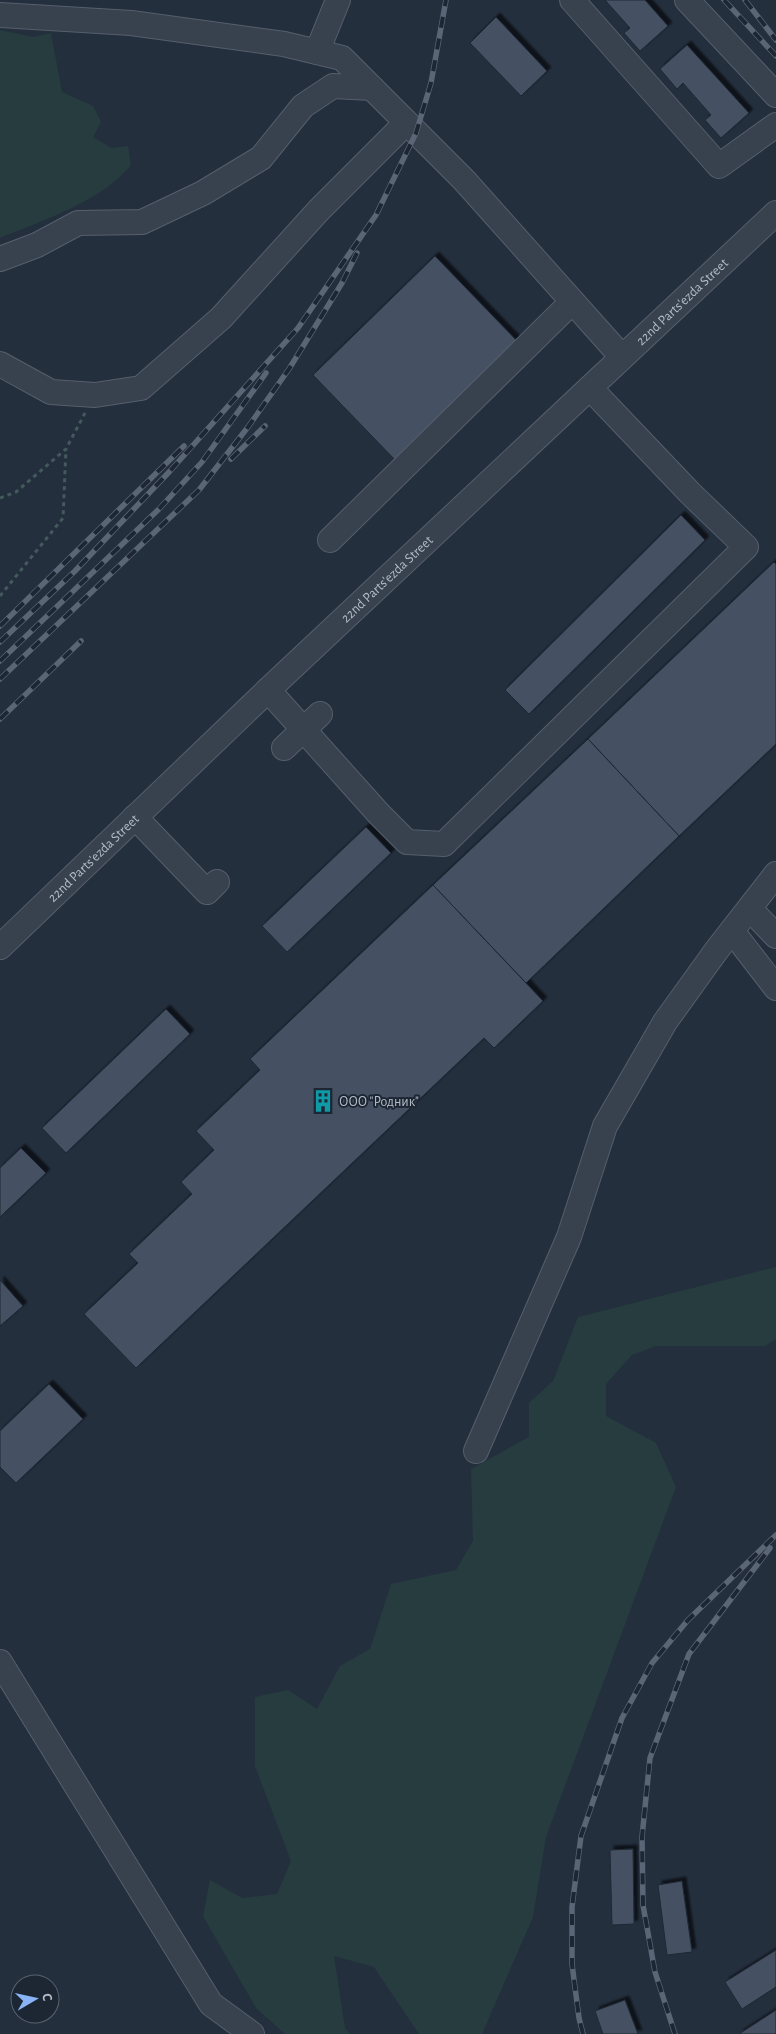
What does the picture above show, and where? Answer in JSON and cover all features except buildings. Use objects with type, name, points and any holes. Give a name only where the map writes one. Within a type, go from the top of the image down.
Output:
[{"type":"street","points":[[316,52],[338,0]]},
{"type":"street","points":[[572,0],[719,166],[776,125]]},
{"type":"street","points":[[687,0],[776,95]]},
{"type":"street","points":[[0,15],[131,23],[284,44],[342,58],[464,180],[622,357]]},
{"type":"street","points":[[0,259],[37,245],[78,223],[142,222],[203,193],[261,158],[303,106],[333,86],[372,88]]},
{"type":"street","points":[[0,364],[52,392],[95,395],[141,388],[222,318],[319,210],[406,123]]},
{"type":"street","name":"22nd Parts'ezda Street","points":[[0,947],[268,690],[776,213]]},
{"type":"street","points":[[330,540],[572,302]]},
{"type":"street","points":[[268,690],[311,722],[379,814],[407,842],[444,844],[746,547],[690,493],[590,388]]},
{"type":"street","points":[[284,748],[311,722]]},
{"type":"street","points":[[135,817],[181,855],[207,892],[217,882]]},
{"type":"street","points":[[476,1451],[569,1237],[605,1126],[665,1022],[776,874]]},
{"type":"street","points":[[750,909],[776,936]]},
{"type":"street","points":[[732,931],[776,988]]},
{"type":"street","points":[[0,1662],[211,2004],[252,2034]]},
{"type":"path","points":[[0,498],[16,492],[66,449],[95,395]]},
{"type":"path","points":[[0,596],[63,518],[66,449]]},
{"type":"green space","points":[[0,30],[33,37],[51,33],[62,92],[93,106],[101,122],[93,137],[111,148],[128,146],[131,165],[119,178],[88,200],[0,238]]},
{"type":"green space","points":[[776,1267],[776,1339],[765,1346],[656,1346],[632,1355],[606,1384],[606,1416],[656,1443],[676,1487],[546,1837],[533,1917],[482,2034],[419,2034],[374,1967],[334,1956],[345,2028],[350,2034],[285,2034],[256,2008],[203,1916],[210,1880],[242,1898],[277,1894],[291,1861],[255,1766],[255,1697],[288,1690],[317,1709],[340,1666],[370,1649],[391,1584],[456,1570],[473,1541],[471,1469],[529,1437],[529,1403],[553,1381],[578,1317]]},
{"type":"railway","points":[[0,642],[75,571],[170,471],[298,328],[376,215],[416,133],[431,83],[446,0]]},
{"type":"railway","points":[[724,0],[776,56]]},
{"type":"railway","points":[[745,0],[776,40]]},
{"type":"railway","points":[[0,679],[199,490],[248,427],[289,369],[342,283],[357,253]]},
{"type":"railway","points":[[0,661],[159,509],[202,462],[266,373]]},
{"type":"railway","points":[[231,459],[265,426]]},
{"type":"railway","points":[[0,626],[184,446]]},
{"type":"railway","points":[[0,719],[81,641]]},
{"type":"railway","points":[[583,2034],[572,1964],[572,1907],[581,1836],[622,1718],[652,1663],[688,1620],[776,1535]]},
{"type":"railway","points":[[675,2034],[655,1972],[643,1905],[642,1837],[650,1758],[689,1654],[770,1548]]},
{"type":"place","name":"ООО \"Родник\"","points":[[323,1101]]}]
